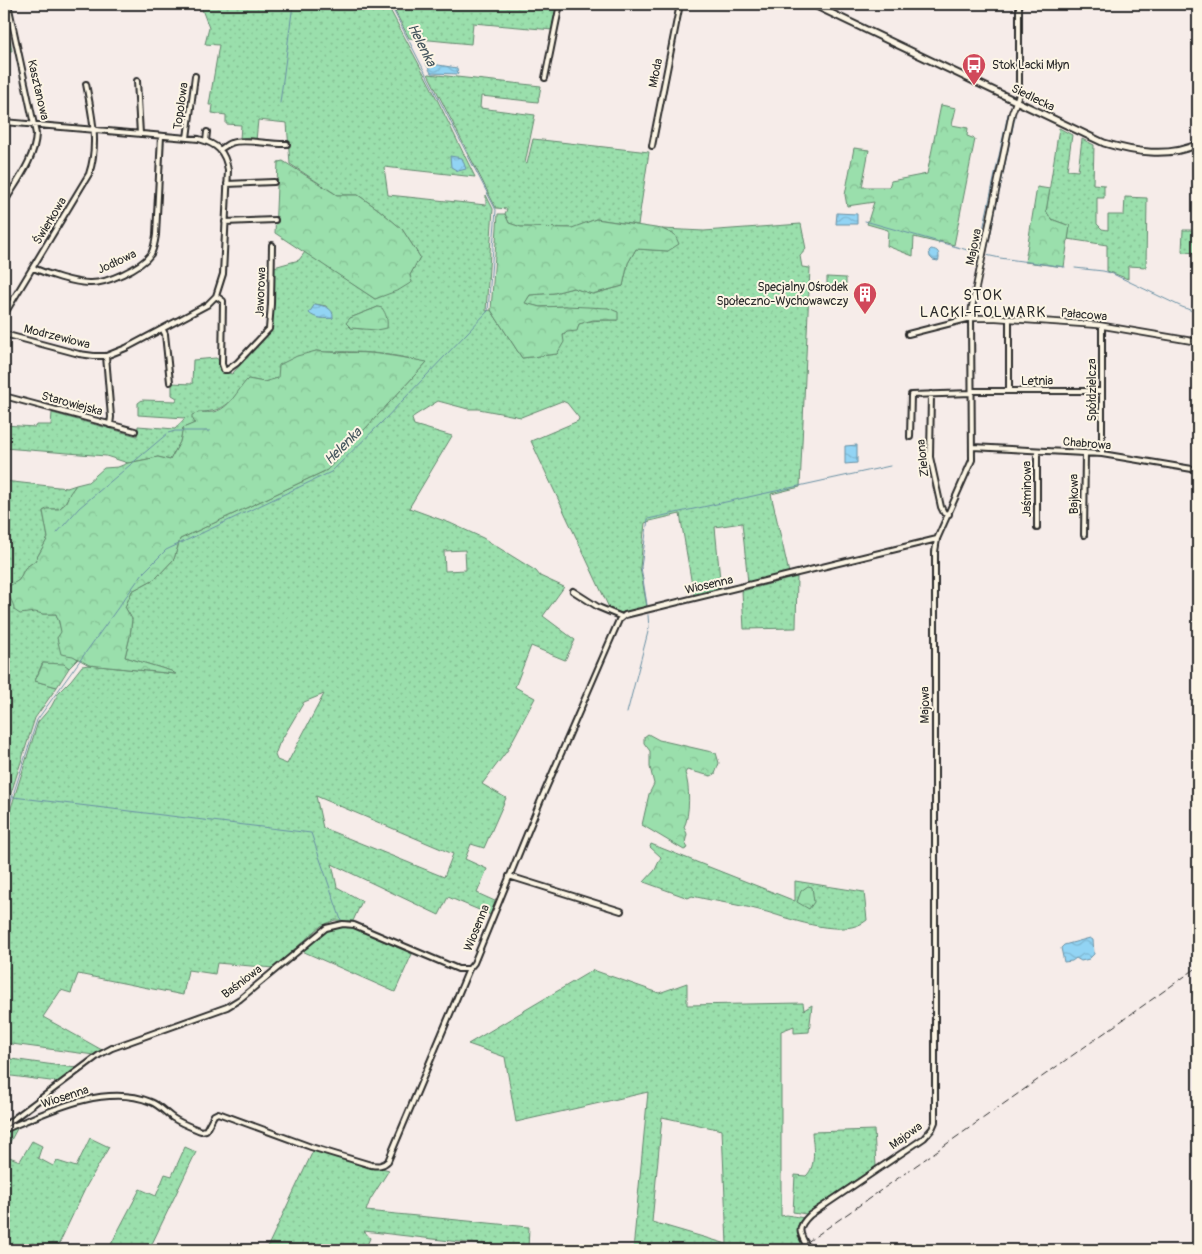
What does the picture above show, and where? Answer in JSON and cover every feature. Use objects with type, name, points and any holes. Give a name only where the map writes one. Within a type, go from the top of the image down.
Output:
[{"type":"main road","name":"Siedlecka","points":[[812,4],[1086,135],[1123,149],[1163,152],[1181,150],[1198,144]]},
{"type":"street","name":"Kasztanowa","points":[[4,203],[34,151],[36,137],[36,126],[8,4]]},
{"type":"street","points":[[545,78],[560,4]]},
{"type":"street","name":"Młoda","points":[[652,146],[680,4]]},
{"type":"street","points":[[1016,102],[1019,94],[1020,4]]},
{"type":"street","name":"Topolowa","points":[[187,138],[195,76]]},
{"type":"street","points":[[137,81],[140,134]]},
{"type":"street","points":[[86,84],[94,130]]},
{"type":"street","name":"Majowa","points":[[809,1250],[803,1241],[800,1228],[808,1216],[924,1138],[935,1122],[935,552],[937,539],[972,460],[972,307],[1012,113],[1016,102]]},
{"type":"street","name":"Topolowa","points":[[4,122],[187,138],[206,141],[221,149]]},
{"type":"street","name":"Świerkowa","points":[[4,315],[89,174],[95,149],[94,130]]},
{"type":"street","points":[[206,141],[207,132]]},
{"type":"street","name":"Jodłowa","points":[[33,268],[91,283],[110,279],[145,260],[154,247],[156,235],[161,136]]},
{"type":"street","points":[[216,296],[223,274],[228,170],[221,149],[231,142],[239,141],[287,144]]},
{"type":"street","points":[[227,184],[274,182]]},
{"type":"street","points":[[225,222],[275,220]]},
{"type":"street","name":"Jaworowa","points":[[216,296],[223,301],[222,367],[227,370],[237,363],[269,330],[272,245]]},
{"type":"street","name":"Modrzewiowa","points":[[4,334],[79,354],[106,356],[163,330],[201,309],[216,296]]},
{"type":"street","name":"Pałacowa","points":[[908,334],[972,318],[1009,319],[1102,326],[1198,342]]},
{"type":"street","points":[[1009,319],[1009,391]]},
{"type":"street","name":"Spółdzielcza","points":[[1102,326],[1102,454]]},
{"type":"street","points":[[163,330],[170,382]]},
{"type":"street","name":"Modrzewiowa","points":[[106,356],[111,414],[110,425]]},
{"type":"street","name":"Letnia","points":[[910,437],[912,395],[1009,391],[1102,391]]},
{"type":"street","name":"Zielona","points":[[931,394],[930,457],[941,507],[944,513],[949,514]]},
{"type":"street","name":"Starowiejska","points":[[4,396],[135,431]]},
{"type":"street","name":"Chabrowa","points":[[973,447],[1102,454],[1198,470]]},
{"type":"street","name":"Jaśminowa","points":[[1037,451],[1037,528]]},
{"type":"street","name":"Bajkowa","points":[[1084,534],[1085,453]]},
{"type":"street","name":"Wiosenna","points":[[4,1130],[92,1098],[133,1097],[153,1103],[173,1118],[201,1131],[206,1130],[214,1115],[218,1113],[311,1147],[378,1166],[385,1164],[469,969],[474,964],[509,876],[615,626],[622,617],[937,539]]},
{"type":"street","points":[[573,591],[598,607],[622,617]]},
{"type":"street","points":[[509,876],[622,911]]},
{"type":"street","name":"Baśniowa","points":[[4,1126],[99,1055],[112,1048],[227,1007],[240,999],[326,928],[343,924],[354,925],[458,969],[469,969]]},
{"type":"green space","points":[[200,4],[387,4],[432,89],[475,177],[384,167],[388,195],[486,205],[486,195],[493,209],[486,311],[491,310],[522,358],[557,354],[563,337],[569,330],[581,323],[617,320],[566,306],[540,307],[524,303],[530,295],[554,293],[573,288],[593,294],[623,286],[628,263],[636,249],[668,251],[675,235],[662,229],[704,231],[801,224],[806,249],[800,256],[802,267],[810,268],[800,487],[771,494],[789,573],[748,583],[742,523],[715,527],[721,590],[694,597],[680,514],[645,523],[640,567],[647,607],[621,614],[611,612],[531,441],[578,421],[579,418],[567,403],[562,401],[521,417],[479,409],[468,409],[438,401],[414,416],[412,419],[414,425],[452,436],[409,508],[450,523],[483,538],[536,571],[540,576],[564,587],[543,616],[575,640],[565,660],[531,646],[515,687],[535,698],[507,751],[482,784],[506,798],[484,848],[471,844],[465,859],[487,869],[477,893],[497,902],[491,915],[448,897],[439,915],[332,864],[337,887],[362,901],[353,921],[335,920],[321,926],[273,968],[217,963],[215,974],[188,970],[183,995],[78,974],[71,993],[61,990],[43,1017],[102,1050],[94,1055],[4,1043],[4,830],[38,722],[51,707],[59,692],[82,666],[89,665],[175,674],[171,671],[125,657],[132,619],[125,607],[132,591],[156,578],[174,559],[180,539],[327,470],[426,363],[382,354],[316,351],[278,378],[264,382],[248,379],[232,400],[224,407],[198,412],[196,423],[183,428],[180,442],[170,460],[158,457],[128,463],[106,456],[4,448],[4,425],[35,427],[36,425],[51,425],[52,413],[137,436],[138,426],[175,429],[185,418],[138,415],[138,403],[142,400],[176,401],[177,398],[172,395],[172,383],[192,384],[193,360],[216,358],[219,360],[219,368],[223,372],[232,374],[272,329],[274,267],[299,260],[305,252],[375,299],[410,275],[420,257],[402,229],[378,209],[358,195],[337,195],[290,164],[287,123],[258,120],[256,141],[240,139],[241,125],[226,124],[226,115],[212,113],[213,105],[209,105],[219,45],[205,44],[209,28]],"holes":[[[315,304],[326,306],[333,318],[321,318]],[[378,307],[363,329],[351,328],[350,318]],[[465,550],[466,570],[445,571],[444,551]],[[324,694],[287,764],[277,760],[275,755],[279,744],[304,702]],[[316,796],[453,854],[444,877],[323,828]]]},
{"type":"green space","points":[[391,4],[558,4],[553,30],[473,23],[471,44],[409,38]]},
{"type":"green space","points":[[4,35],[9,35],[12,51],[4,50]]},
{"type":"green space","points":[[428,74],[541,86],[538,102],[481,96],[480,108],[535,115],[525,163],[527,164],[533,139],[649,152],[638,225],[596,219],[573,228],[521,227],[509,223],[505,214],[507,209],[496,208]]},
{"type":"green space","points":[[941,105],[956,108],[952,125],[968,128],[967,136],[975,139],[954,245],[914,237],[913,256],[887,246],[888,230],[867,224],[874,202],[847,206],[845,195],[854,148],[869,150],[862,187],[889,187],[891,181],[927,174]]},
{"type":"green space","points":[[1059,128],[1072,135],[1067,170],[1078,171],[1082,139],[1094,145],[1093,184],[1104,185],[1104,198],[1097,198],[1097,224],[1102,229],[1108,230],[1108,215],[1124,215],[1125,197],[1147,198],[1146,267],[1128,266],[1128,279],[1107,271],[1107,245],[1068,239],[1070,226],[1051,219],[1046,211]]},
{"type":"green space","points":[[283,161],[337,195],[358,195],[402,229],[420,257],[410,275],[412,282],[399,290],[375,299],[275,233],[278,162]]},
{"type":"green space","points":[[1037,187],[1050,189],[1046,211],[1051,219],[1070,226],[1064,267],[1025,262]]},
{"type":"green space","points":[[498,214],[505,214],[509,223],[521,227],[572,228],[596,219],[662,229],[675,235],[679,244],[668,251],[636,249],[628,263],[623,286],[592,294],[573,288],[554,293],[530,295],[525,303],[540,307],[608,308],[618,312],[618,320],[593,320],[579,324],[577,331],[567,332],[563,335],[564,342],[557,354],[522,358],[491,310]]},
{"type":"green space","points":[[1183,230],[1198,230],[1198,253],[1182,252]]},
{"type":"green space","points":[[827,277],[846,278],[846,287],[827,287]]},
{"type":"green space","points":[[378,307],[382,308],[386,315],[387,328],[376,330],[351,328],[346,323],[350,318]]},
{"type":"green space","points":[[316,351],[371,353],[427,362],[327,470],[180,539],[174,559],[156,578],[132,591],[125,607],[132,619],[125,657],[176,674],[89,665],[73,656],[61,654],[57,638],[61,632],[56,614],[35,612],[20,614],[14,610],[6,588],[19,580],[25,568],[35,561],[48,538],[43,511],[59,509],[65,504],[76,485],[88,482],[104,468],[118,467],[158,457],[170,460],[180,442],[183,428],[195,423],[192,415],[219,410],[229,403],[248,379],[264,382],[278,378],[279,365],[297,356]]},
{"type":"green space","points":[[4,481],[67,488],[76,485],[59,509],[43,511],[48,538],[35,561],[25,568],[19,580],[7,592],[14,604],[43,614],[56,614],[66,645],[69,651],[78,659],[69,668],[64,665],[42,664],[35,681],[57,687],[35,718],[4,815]]},
{"type":"green space","points":[[797,577],[796,628],[744,629],[742,591]]},
{"type":"green space","points":[[43,663],[64,664],[69,668],[57,687],[35,681]]},
{"type":"green space","points":[[648,734],[659,740],[716,753],[719,763],[715,774],[711,776],[687,770],[685,773],[689,800],[684,827],[687,834],[685,843],[688,848],[684,850],[642,825],[649,794],[654,784],[650,767],[650,751],[644,743],[644,737]]},
{"type":"green space","points":[[651,844],[795,901],[795,881],[864,892],[867,920],[846,928],[833,928],[804,923],[739,905],[692,896],[688,898],[644,882],[655,870],[661,857],[650,847]]},
{"type":"green space","points":[[808,886],[812,887],[814,902],[809,909],[797,902],[801,891]]},
{"type":"green space","points":[[347,926],[412,954],[395,992],[302,951],[327,931]]},
{"type":"green space","points":[[593,970],[659,993],[687,983],[687,1005],[803,1003],[804,1010],[812,1005],[809,1032],[794,1033],[794,1026],[781,1031],[781,1216],[787,1215],[804,1218],[797,1227],[803,1244],[793,1250],[633,1250],[648,1092],[516,1122],[505,1057],[468,1044]],"holes":[[[662,1117],[722,1130],[727,1244],[652,1222]]]},
{"type":"green space","points":[[4,1058],[76,1068],[58,1082],[4,1075]]},
{"type":"green space","points":[[19,1125],[4,1153],[4,1132]]},
{"type":"green space","points":[[874,1130],[876,1166],[806,1214],[793,1212],[795,1175],[806,1176],[812,1167],[814,1156],[812,1132]]},
{"type":"green space","points":[[90,1138],[109,1147],[87,1185],[56,1250],[4,1250],[4,1155],[20,1161],[32,1141],[42,1146],[38,1158],[53,1166],[57,1161],[76,1167]]},
{"type":"green space","points":[[185,1147],[196,1152],[149,1250],[108,1250],[140,1189],[156,1196],[165,1174],[172,1176]]},
{"type":"green space","points":[[314,1149],[389,1170],[370,1200],[366,1211],[529,1227],[528,1250],[364,1231],[370,1238],[365,1250],[266,1250]]},
{"type":"water","points":[[426,63],[457,68],[458,74],[431,73]]},
{"type":"water","points":[[450,156],[462,158],[466,169],[458,171],[451,167]]},
{"type":"water","points":[[837,213],[857,214],[857,224],[836,224]]},
{"type":"water","points":[[931,249],[938,252],[938,261],[930,257],[929,251]]},
{"type":"water","points":[[315,304],[330,309],[333,318],[320,318],[311,315],[309,313]]},
{"type":"water","points":[[857,445],[857,463],[845,464],[845,446]]},
{"type":"water","points":[[1090,938],[1093,940],[1094,954],[1089,959],[1081,961],[1076,958],[1072,961],[1064,962],[1061,948],[1064,945]]},
{"type":"waterway","points":[[280,103],[293,4]]},
{"type":"waterway","name":"Helenka","points":[[4,823],[37,720],[143,573],[166,550],[331,472],[382,422],[488,311],[496,210],[390,4]]},
{"type":"waterway","points":[[865,221],[978,253],[1008,114]]},
{"type":"waterway","points":[[1015,117],[986,255],[1065,267]]},
{"type":"waterway","points":[[1075,268],[1111,273],[1198,313]]},
{"type":"waterway","points":[[57,533],[79,508],[168,433],[175,431],[210,431]]},
{"type":"waterway","points":[[647,605],[641,567],[648,519],[890,466]]},
{"type":"waterway","points":[[627,713],[649,628],[648,615]]},
{"type":"waterway","points":[[13,797],[311,833],[341,920]]},
{"type":"railway","points":[[796,1250],[1198,967]]},
{"type":"place","name":"Stok Lacki Młyn","points":[[974,86]]},
{"type":"place","name":"Specjalny Ośrodek Społeczno-Wychowawczy","points":[[865,315]]},
{"type":"district","name":"STOK LACKI-FOLWARK","points":[[983,304]]}]
